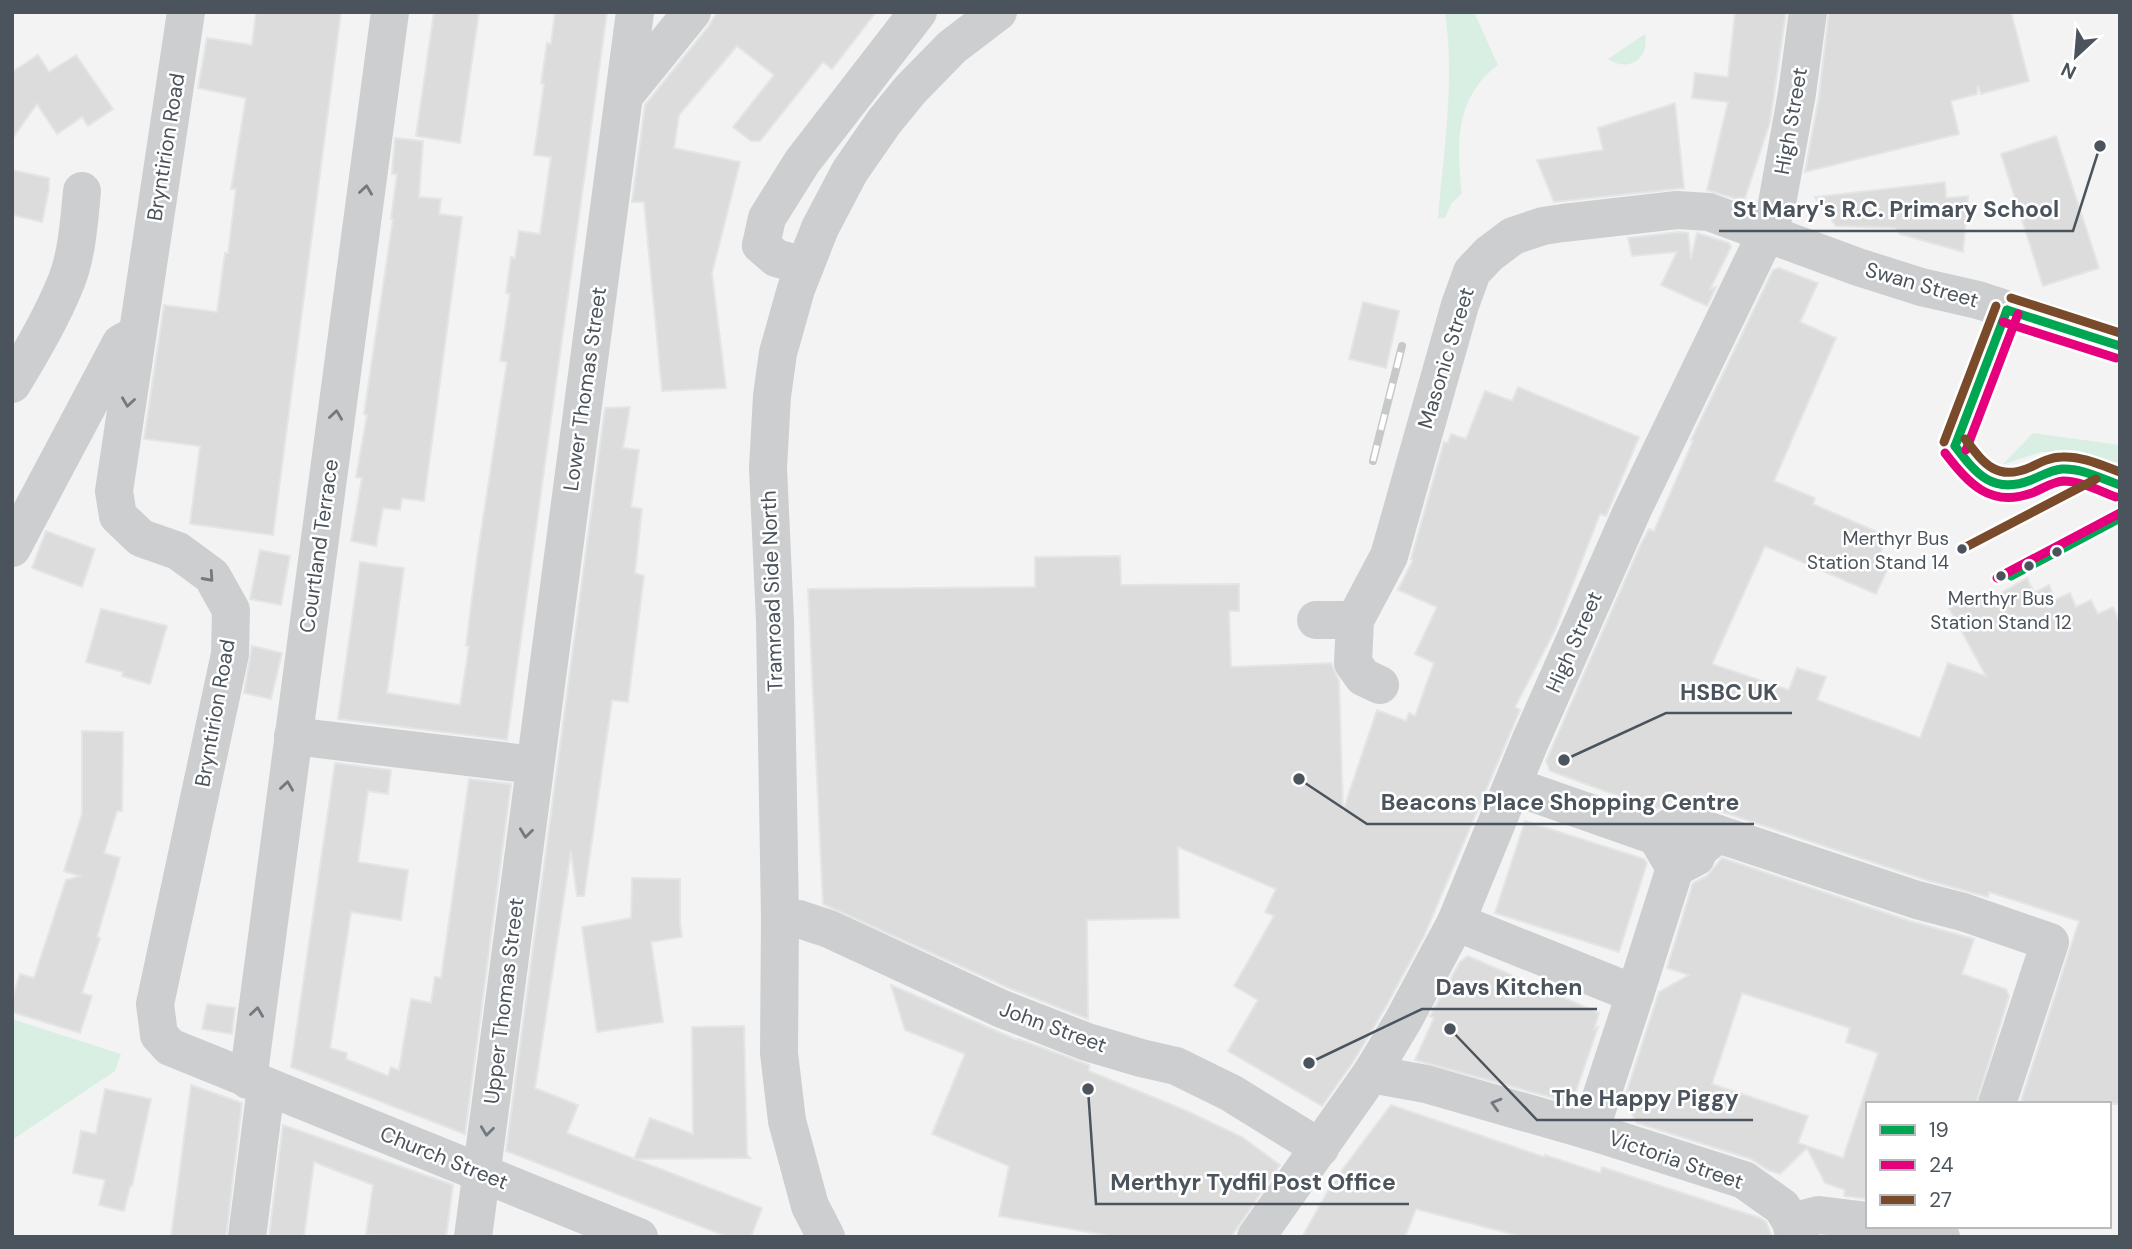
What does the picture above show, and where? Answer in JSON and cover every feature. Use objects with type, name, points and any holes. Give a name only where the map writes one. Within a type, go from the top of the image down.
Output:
[{"type":"street","name":"Bryntirion Road","points":[[186,12],[114,491],[118,516],[141,538],[178,551],[212,576],[231,610],[230,654],[155,1004],[159,1035],[170,1047],[258,1083]]},
{"type":"street","name":"Courtland Terrace","points":[[247,1237],[258,1083],[293,736],[390,12]]},
{"type":"street","name":"Lower Thomas Street","points":[[535,765],[635,12]]},
{"type":"street","points":[[624,96],[692,12]]},
{"type":"street","points":[[805,266],[776,258],[761,245],[767,218],[802,162],[918,12]]},
{"type":"street","name":"Tramroad Side North","points":[[826,1237],[810,1206],[787,1121],[779,1053],[780,918],[775,621],[768,468],[772,396],[778,353],[805,266],[820,228],[850,171],[910,90],[952,47],[998,12]]},
{"type":"street","name":"High Street","points":[[1256,1237],[1371,1074],[1456,922],[1535,732],[1632,511],[1767,232],[1776,209],[1797,93],[1808,12]]},
{"type":"street","points":[[12,384],[36,346],[65,285],[78,233],[82,191]]},
{"type":"street","name":"Masonic Street","points":[[1380,685],[1363,677],[1353,663],[1355,620],[1389,556],[1460,305],[1472,272],[1489,254],[1513,236],[1543,226],[1678,210],[1709,212],[1767,232]]},
{"type":"street","name":"Swan Street","points":[[1767,232],[1857,267],[1921,287],[1978,300],[2120,346]]},
{"type":"street","points":[[18,520],[121,343],[138,334]]},
{"type":"street","points":[[1316,620],[1355,620]]},
{"type":"street","points":[[293,736],[535,765]]},
{"type":"street","name":"Upper Thomas Street","points":[[473,1237],[535,765]]},
{"type":"street","points":[[1513,786],[1687,847],[1964,912],[2050,942],[1998,1102]]},
{"type":"street","points":[[1591,1131],[1635,994],[1687,847]]},
{"type":"street","name":"John Street","points":[[780,918],[799,919],[829,929],[1002,1009],[1087,1042],[1176,1066],[1231,1094],[1320,1148]]},
{"type":"street","points":[[1456,922],[1635,994]]},
{"type":"street","name":"Victoria Street","points":[[1371,1074],[1426,1084],[1591,1131],[1744,1180],[1782,1207],[1792,1230]]},
{"type":"street","name":"Church Street","points":[[258,1083],[639,1237]]},
{"type":"street","points":[[1792,1230],[1819,1215],[1866,1221]]},
{"type":"street","points":[[1903,1228],[1941,1237]]},
{"type":"green space","points":[[1445,12],[1474,12],[1498,65],[1473,92],[1466,107],[1459,157],[1462,193],[1451,204],[1445,218],[1438,218],[1449,89]]},
{"type":"green space","points":[[1645,34],[1644,50],[1636,61],[1623,65],[1608,59]]},
{"type":"green space","points":[[2033,433],[2120,445],[2120,462],[2100,463],[2067,452],[2041,452],[2002,465]]},
{"type":"green space","points":[[12,1019],[121,1054],[115,1071],[12,1140]]},
{"type":"building","points":[[256,12],[341,12],[273,535],[190,524],[200,446],[144,439],[164,305],[217,312],[225,253],[228,253],[236,189],[231,189],[246,98],[198,88],[207,38],[252,45]]},
{"type":"building","points":[[434,12],[479,12],[460,143],[416,136]]},
{"type":"building","points":[[555,12],[607,12],[507,740],[338,719],[360,562],[404,568],[387,693],[460,705],[469,646],[466,646],[477,558],[507,362],[500,361],[510,294],[506,293],[511,257],[515,258],[519,231],[540,234],[551,157],[534,155],[544,84],[541,83],[547,43],[551,44]]},
{"type":"building","points":[[717,12],[876,12],[832,69],[823,62],[760,141],[751,141],[733,127],[774,75],[737,46],[679,115],[674,148],[740,162],[712,273],[726,388],[662,391],[644,202],[632,202],[645,105],[709,26]]},
{"type":"building","points":[[1735,12],[1786,12],[1770,122],[1745,198],[1737,199],[1707,190],[1728,102],[1692,98],[1695,73],[1728,77]]},
{"type":"building","points":[[1829,12],[2011,12],[2029,81],[1981,94],[1978,85],[1977,94],[1951,101],[1959,134],[1805,172],[1819,96]]},
{"type":"building","points":[[38,55],[49,72],[76,55],[113,109],[88,126],[82,117],[57,134],[37,104],[12,139],[12,72]]},
{"type":"building","points":[[1675,103],[1684,188],[1554,202],[1537,160],[1603,150],[1598,128]]},
{"type":"building","points":[[2056,136],[2099,268],[2043,286],[2001,154]]},
{"type":"building","points":[[395,138],[423,141],[419,197],[441,199],[439,214],[462,217],[424,501],[402,498],[400,510],[383,508],[376,546],[351,541],[362,478],[356,477],[367,415],[364,414],[393,219],[397,174],[392,174]]},
{"type":"building","points":[[12,170],[49,178],[42,222],[12,215]]},
{"type":"building","points":[[1945,182],[1946,198],[1968,196],[1963,252],[1900,234],[1895,228],[1836,226],[1815,197]]},
{"type":"building","points":[[1688,233],[1691,259],[1697,233],[1729,243],[1731,247],[1710,289],[1716,287],[1707,306],[1661,285],[1677,252],[1632,256],[1628,238]]},
{"type":"building","points":[[1779,268],[1818,283],[1800,322],[1836,338],[1774,481],[1815,498],[1813,504],[1887,536],[1880,554],[1892,559],[1876,594],[1765,546],[1712,664],[1789,690],[1797,668],[1826,677],[1817,700],[1920,738],[1948,663],[1986,676],[1949,608],[1973,596],[1987,601],[2027,578],[2034,593],[2049,585],[2055,600],[2070,593],[2076,607],[2091,600],[2098,614],[2113,607],[2120,624],[2120,1104],[2021,1102],[2079,921],[1989,892],[1988,897],[1923,879],[1687,800],[1677,799],[1656,810],[1550,771],[1546,761],[1640,546],[1649,529],[1654,531],[1693,441],[1691,440],[1773,270]]},
{"type":"building","points":[[1363,302],[1399,311],[1386,368],[1349,359]]},
{"type":"building","points":[[1518,387],[1639,437],[1606,516],[1600,514],[1555,630],[1515,707],[1520,710],[1424,936],[1353,1062],[1322,1106],[1228,1051],[1258,1000],[1234,986],[1274,916],[1265,912],[1276,889],[1178,847],[1179,918],[1087,920],[1088,1019],[1011,989],[823,904],[808,589],[1035,587],[1035,557],[1120,556],[1121,585],[1239,584],[1239,611],[1229,611],[1231,667],[1331,663],[1339,681],[1343,811],[1377,710],[1406,721],[1409,713],[1415,716],[1434,663],[1415,654],[1437,607],[1398,590],[1413,560],[1411,559],[1444,442],[1448,443],[1451,434],[1466,439],[1485,391],[1512,401]]},
{"type":"building","points":[[630,407],[623,448],[639,450],[631,507],[642,509],[635,573],[644,576],[628,702],[612,700],[584,896],[577,896],[571,851],[535,1088],[578,1105],[567,1133],[762,1208],[751,1237],[728,1237],[506,1151],[605,408]]},
{"type":"building","points":[[46,531],[95,549],[82,587],[32,568]]},
{"type":"building","points":[[260,550],[290,556],[281,605],[250,599]]},
{"type":"building","points":[[101,609],[167,626],[150,684],[122,676],[123,672],[86,662]]},
{"type":"building","points":[[252,646],[282,653],[271,699],[244,693]]},
{"type":"building","points":[[82,731],[123,732],[122,811],[117,811],[104,853],[120,858],[97,937],[100,938],[82,993],[92,996],[80,1033],[12,1012],[12,1000],[20,974],[34,978],[66,880],[80,876],[64,871],[82,814]]},
{"type":"building","points":[[335,763],[391,770],[388,794],[368,791],[358,862],[408,870],[401,920],[351,912],[330,1048],[347,1053],[346,1059],[388,1076],[391,1067],[399,1070],[411,999],[431,1003],[435,977],[441,978],[469,779],[511,784],[465,1134],[291,1067]]},
{"type":"building","points":[[1525,821],[1644,859],[1647,863],[1619,952],[1495,913]]},
{"type":"building","points":[[1722,858],[1910,921],[1974,939],[1962,974],[2006,989],[2009,996],[1977,1102],[1866,1102],[1866,1199],[1844,1196],[1845,1190],[1825,1183],[1807,1148],[1780,1174],[1751,1159],[1637,1123],[1624,1100],[1659,992],[1689,975],[1667,968],[1693,883],[1707,876]],"holes":[[[1742,993],[1850,1028],[1846,1042],[1878,1053],[1843,1158],[1798,1143],[1808,1116],[1712,1084]]]},
{"type":"building","points":[[632,878],[680,879],[682,937],[651,942],[663,1022],[597,1032],[582,927],[631,918]]},
{"type":"building","points":[[1468,956],[1599,1013],[1594,1029],[1598,1027],[1572,1103],[1415,1060],[1434,1018],[1430,1016],[1460,962]]},
{"type":"building","points":[[891,985],[1017,1040],[1089,1065],[1089,1071],[1242,1137],[1280,1165],[1231,1237],[1115,1237],[999,1216],[1009,1166],[932,1134],[965,1054],[905,1030]]},
{"type":"building","points":[[207,1004],[235,1008],[232,1034],[202,1029]]},
{"type":"building","points":[[744,1026],[747,1155],[750,1158],[634,1159],[650,1118],[693,1134],[692,1027]]},
{"type":"building","points":[[191,1085],[242,1103],[226,1237],[171,1237]]},
{"type":"building","points":[[105,1089],[151,1099],[124,1211],[99,1205],[105,1180],[73,1173],[81,1131],[96,1134]]},
{"type":"building","points":[[1391,1105],[1544,1157],[1545,1155],[1600,1173],[1602,1167],[1760,1218],[1766,1222],[1772,1237],[1523,1237],[1416,1209],[1405,1237],[1302,1237],[1333,1182]]},
{"type":"building","points":[[283,1125],[453,1185],[446,1237],[366,1235],[373,1185],[314,1162],[304,1237],[269,1237]]},
{"type":"railway","points":[[1373,461],[1402,346]]},
{"type":"transit line","name":"27","points":[[2011,298],[2120,333]]},
{"type":"transit line","name":"27","points":[[1944,442],[1996,306]]},
{"type":"transit line","name":"19","points":[[2007,310],[2120,346]]},
{"type":"transit line","name":"19","points":[[1955,446],[2007,310]]},
{"type":"transit line","name":"24","points":[[1966,450],[2018,314]]},
{"type":"transit line","name":"24","points":[[2003,322],[2116,358]]},
{"type":"transit line","name":"27","points":[[1965,439],[1985,463],[2000,471],[2019,471],[2050,459],[2069,457],[2084,459],[2120,472]]},
{"type":"transit line","name":"19","points":[[1955,446],[1978,473],[1996,483],[2018,484],[2050,472],[2069,469],[2120,485]]},
{"type":"transit line","name":"24","points":[[1945,453],[1972,483],[1992,495],[2017,497],[2051,484],[2070,481],[2116,497]]},
{"type":"transit line","name":"27","points":[[1962,549],[2096,479]]},
{"type":"transit line","name":"24","points":[[1997,578],[2120,513]]},
{"type":"transit line","name":"19","points":[[2011,576],[2120,518]]},
{"type":"place","name":"St Mary's R.C. Primary School","points":[[2100,146]]},
{"type":"place","name":"Merthyr Bus Station Stand 14","points":[[1962,549]]},
{"type":"place","name":"Merthyr Bus Station Stand 12","points":[[2001,576]]},
{"type":"place","name":"HSBC UK","points":[[1564,760]]},
{"type":"place","name":"Beacons Place Shopping Centre","points":[[1299,779]]},
{"type":"place","name":"The Happy Piggy","points":[[1450,1029]]},
{"type":"place","name":"Davs Kitchen","points":[[1309,1063]]},
{"type":"place","name":"Merthyr Tydfil Post Office","points":[[1088,1089]]}]
